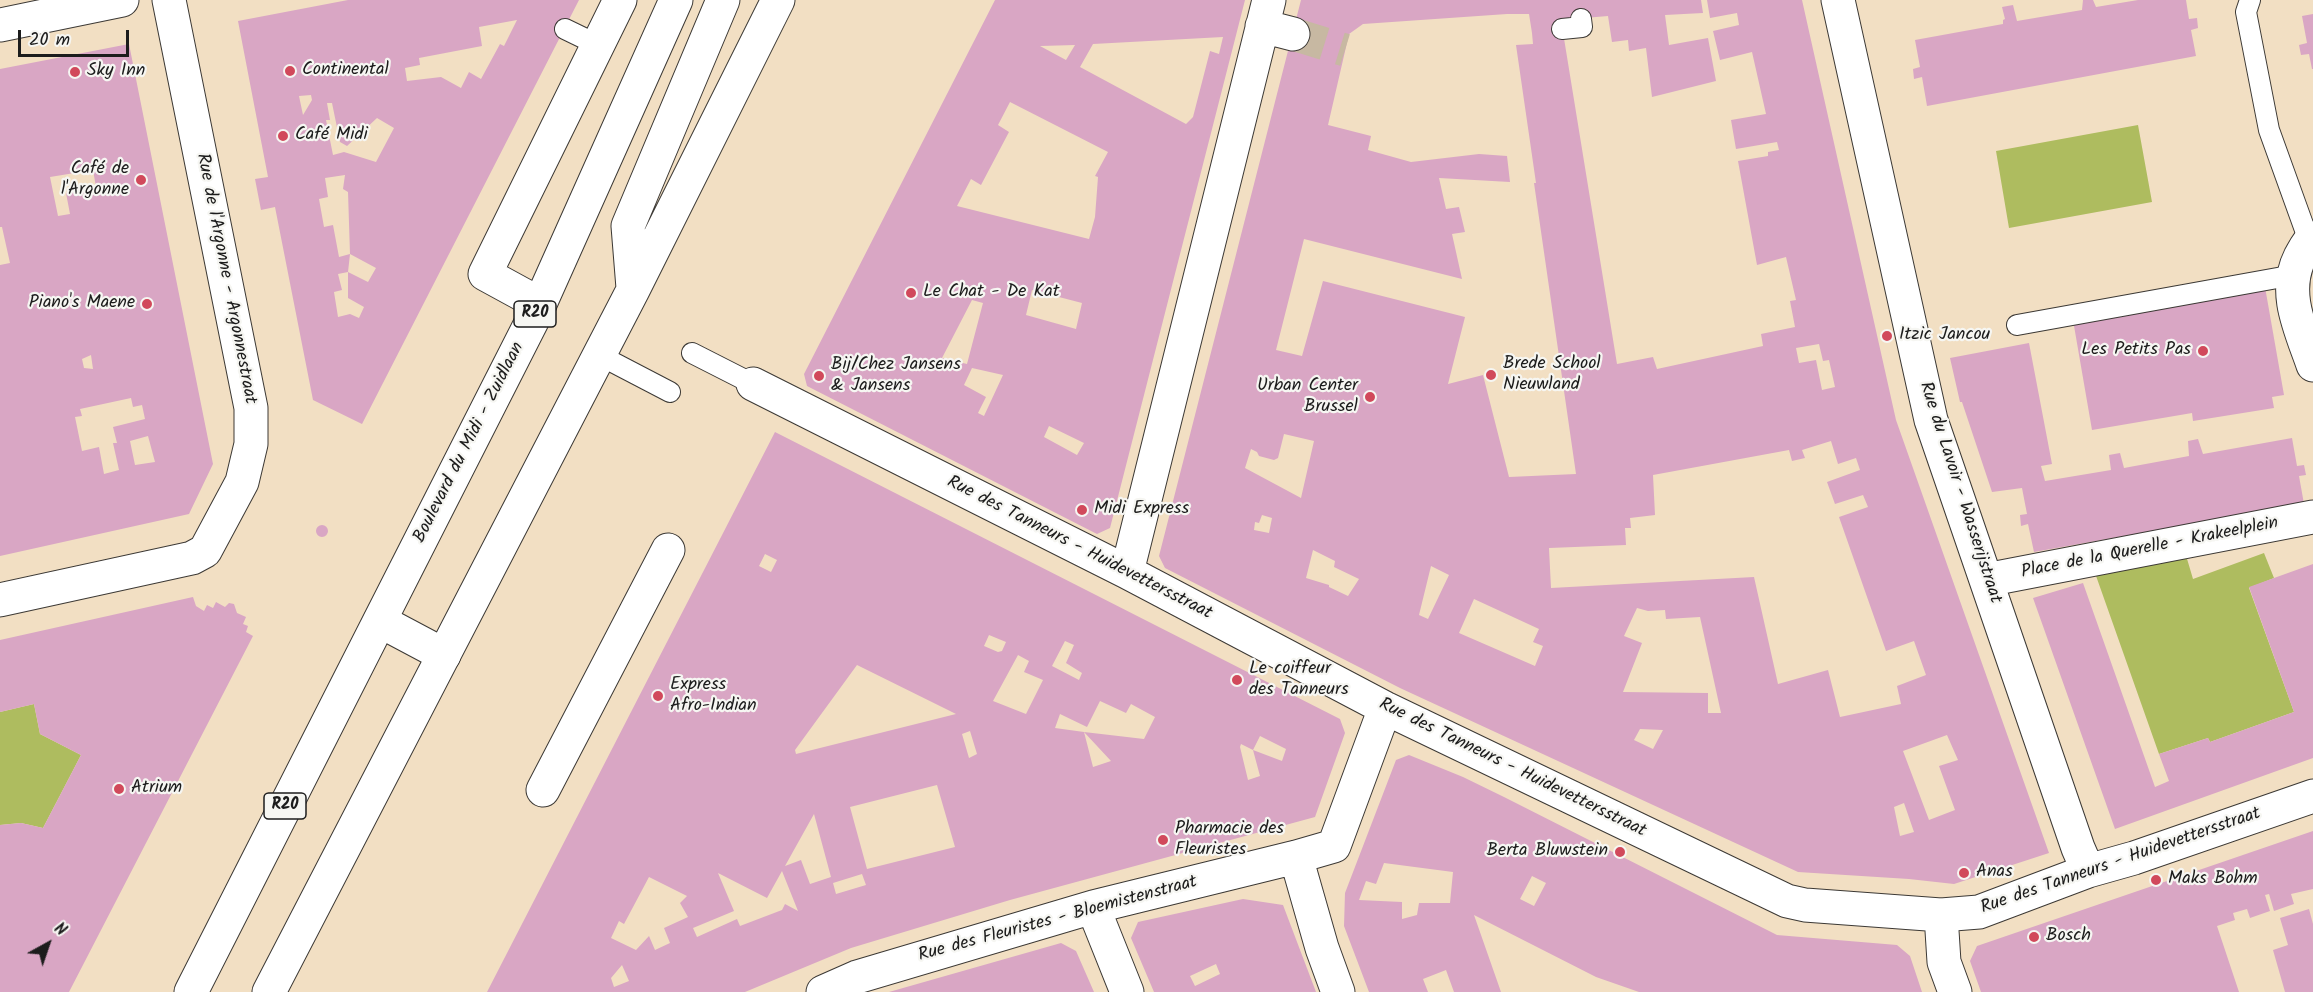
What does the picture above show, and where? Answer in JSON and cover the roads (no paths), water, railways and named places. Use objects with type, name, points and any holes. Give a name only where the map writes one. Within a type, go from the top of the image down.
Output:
[{"type":"street","points":[[0,25],[122,0]]},
{"type":"street","name":"Rue de l'Argonne - Argonnestraat","points":[[0,600],[192,558],[205,551],[242,482],[251,444],[251,408],[169,0]]},
{"type":"street","points":[[540,304],[485,274],[620,0]]},
{"type":"street","name":"Boulevard du Midi - Zuidlaan","points":[[191,992],[540,304],[676,0]]},
{"type":"street","points":[[633,290],[628,226],[723,0]]},
{"type":"street","points":[[269,992],[633,290],[778,0]]},
{"type":"street","name":"Rue du Lavoir - Wasserijstraat","points":[[1838,0],[1931,420],[2078,848],[2088,871]]},
{"type":"street","points":[[1126,572],[1275,20]]},
{"type":"street","points":[[2305,251],[2291,288],[2295,315],[2313,365]]},
{"type":"street","name":"Rue des Tanneurs - Huidevettersstraat","points":[[753,384],[1126,572],[1385,708],[1787,901],[1806,905],[1941,915],[1979,912],[2088,871],[2134,858],[2313,796]]},
{"type":"street","name":"Place de la Querelle - Krakeelplein","points":[[1986,580],[2313,517]]},
{"type":"street","points":[[543,790],[668,549]]},
{"type":"street","points":[[380,621],[444,655]]},
{"type":"street","name":"Rue des Fleuristes - Bloemistenstraat","points":[[823,992],[857,977],[1093,907],[1334,846],[1385,708]]},
{"type":"street","points":[[1296,857],[1322,948],[1338,992]]},
{"type":"street","points":[[1093,907],[1127,992]]},
{"type":"street","points":[[1941,915],[1944,962],[1956,992]]},
{"type":"lane","points":[[2018,325],[2305,251],[2269,130],[2246,12],[2250,0]]},
{"type":"lane","points":[[1562,29],[1582,27],[1581,19]]},
{"type":"lane","points":[[565,29],[598,45]]},
{"type":"lane","points":[[692,353],[753,384]]},
{"type":"lane","points":[[599,355],[670,392]]},
{"type":"tunnel","points":[[1293,34],[1345,50]]},
{"type":"place","name":"Continental","points":[[290,71]]},
{"type":"place","name":"Sky Inn","points":[[75,72]]},
{"type":"place","name":"Café Midi","points":[[283,136]]},
{"type":"place","name":"Café de l'Argonne","points":[[141,180]]},
{"type":"place","name":"Le Chat - De Kat","points":[[911,293]]},
{"type":"place","name":"Piano's Maene","points":[[147,304]]},
{"type":"place","name":"Itzic Jancou","points":[[1887,336]]},
{"type":"place","name":"Les Petits Pas","points":[[2203,351]]},
{"type":"place","name":"Brede School Nieuwland","points":[[1491,375]]},
{"type":"place","name":"Bij/Chez Jansens & Jansens","points":[[819,376]]},
{"type":"place","name":"Urban Center Brussel","points":[[1370,397]]},
{"type":"place","name":"Midi Express","points":[[1082,510]]},
{"type":"place","name":"Le coiffeur des Tanneurs","points":[[1237,680]]},
{"type":"place","name":"Express Afro-Indian","points":[[658,696]]},
{"type":"place","name":"Atrium","points":[[119,789]]},
{"type":"place","name":"Pharmacie des Fleuristes","points":[[1163,840]]},
{"type":"place","name":"Berta Bluwstein","points":[[1620,852]]},
{"type":"place","name":"Anas","points":[[1964,873]]},
{"type":"place","name":"Maks Bohm","points":[[2156,880]]},
{"type":"place","name":"Bosch","points":[[2034,937]]}]
